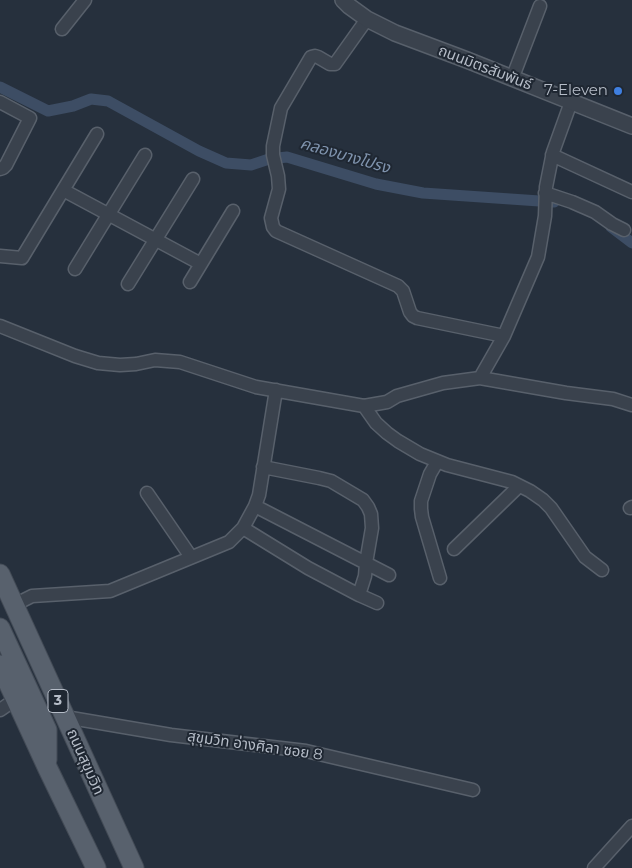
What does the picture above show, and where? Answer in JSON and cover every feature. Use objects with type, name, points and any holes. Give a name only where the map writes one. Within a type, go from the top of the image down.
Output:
[{"type":"main road","name":"ถนนสุขุมวิท","points":[[0,574],[134,868]]},
{"type":"main road","points":[[0,628],[47,730],[48,769]]},
{"type":"main road","points":[[0,665],[96,868]]},
{"type":"street","points":[[62,29],[86,0]]},
{"type":"street","name":"ถนนมิตรสัมพันธ์","points":[[343,0],[366,19],[404,37],[632,126]]},
{"type":"street","points":[[512,79],[540,6]]},
{"type":"street","points":[[366,19],[336,64],[328,64],[314,56],[310,58],[281,108],[273,146],[279,189],[272,218],[273,228],[398,286],[404,293],[410,312],[417,318],[504,336]]},
{"type":"street","points":[[0,102],[30,118],[6,165],[0,169]]},
{"type":"street","points":[[480,378],[504,336],[538,257],[552,155],[571,102]]},
{"type":"street","points":[[0,256],[22,258],[98,134]]},
{"type":"street","points":[[75,269],[145,155]]},
{"type":"street","points":[[552,155],[632,192]]},
{"type":"street","points":[[128,284],[193,179]]},
{"type":"street","points":[[63,190],[201,264]]},
{"type":"street","points":[[545,195],[572,202],[594,212],[624,230]]},
{"type":"street","points":[[190,282],[233,211]]},
{"type":"street","points":[[0,326],[75,356],[98,362],[120,365],[155,360],[180,362],[256,387],[364,406],[387,402],[397,396],[443,383],[480,378],[566,393],[612,398],[632,405]]},
{"type":"street","points":[[14,605],[32,596],[110,591],[191,556],[229,542],[243,528],[259,495],[276,390]]},
{"type":"street","points":[[364,406],[376,423],[398,442],[420,454],[437,462],[512,482],[543,500],[551,508],[585,557],[602,570]]},
{"type":"street","points":[[437,462],[430,474],[421,502],[421,509],[440,578]]},
{"type":"street","points":[[263,467],[331,481],[363,500],[371,514],[372,528],[365,576],[359,594]]},
{"type":"street","points":[[454,549],[519,486]]},
{"type":"street","points":[[147,493],[191,556]]},
{"type":"street","points":[[255,506],[389,575]]},
{"type":"street","points":[[243,528],[308,568],[378,603]]},
{"type":"street","points":[[0,710],[16,699]]},
{"type":"street","name":"สุขุมวิท อ่างศิลา ซอย 8","points":[[65,717],[171,735],[306,750],[473,790]]},
{"type":"street","points":[[594,868],[632,826]]},
{"type":"waterway","name":"คลองบางโปรง","points":[[0,87],[48,111],[73,106],[91,99],[108,101],[199,151],[226,163],[251,165],[269,159],[287,157],[376,184],[423,193],[554,202]]},
{"type":"waterway","name":"คลองบางโปรง","points":[[611,227],[632,243]]},
{"type":"place","name":"7-Eleven","points":[[618,91]]}]
